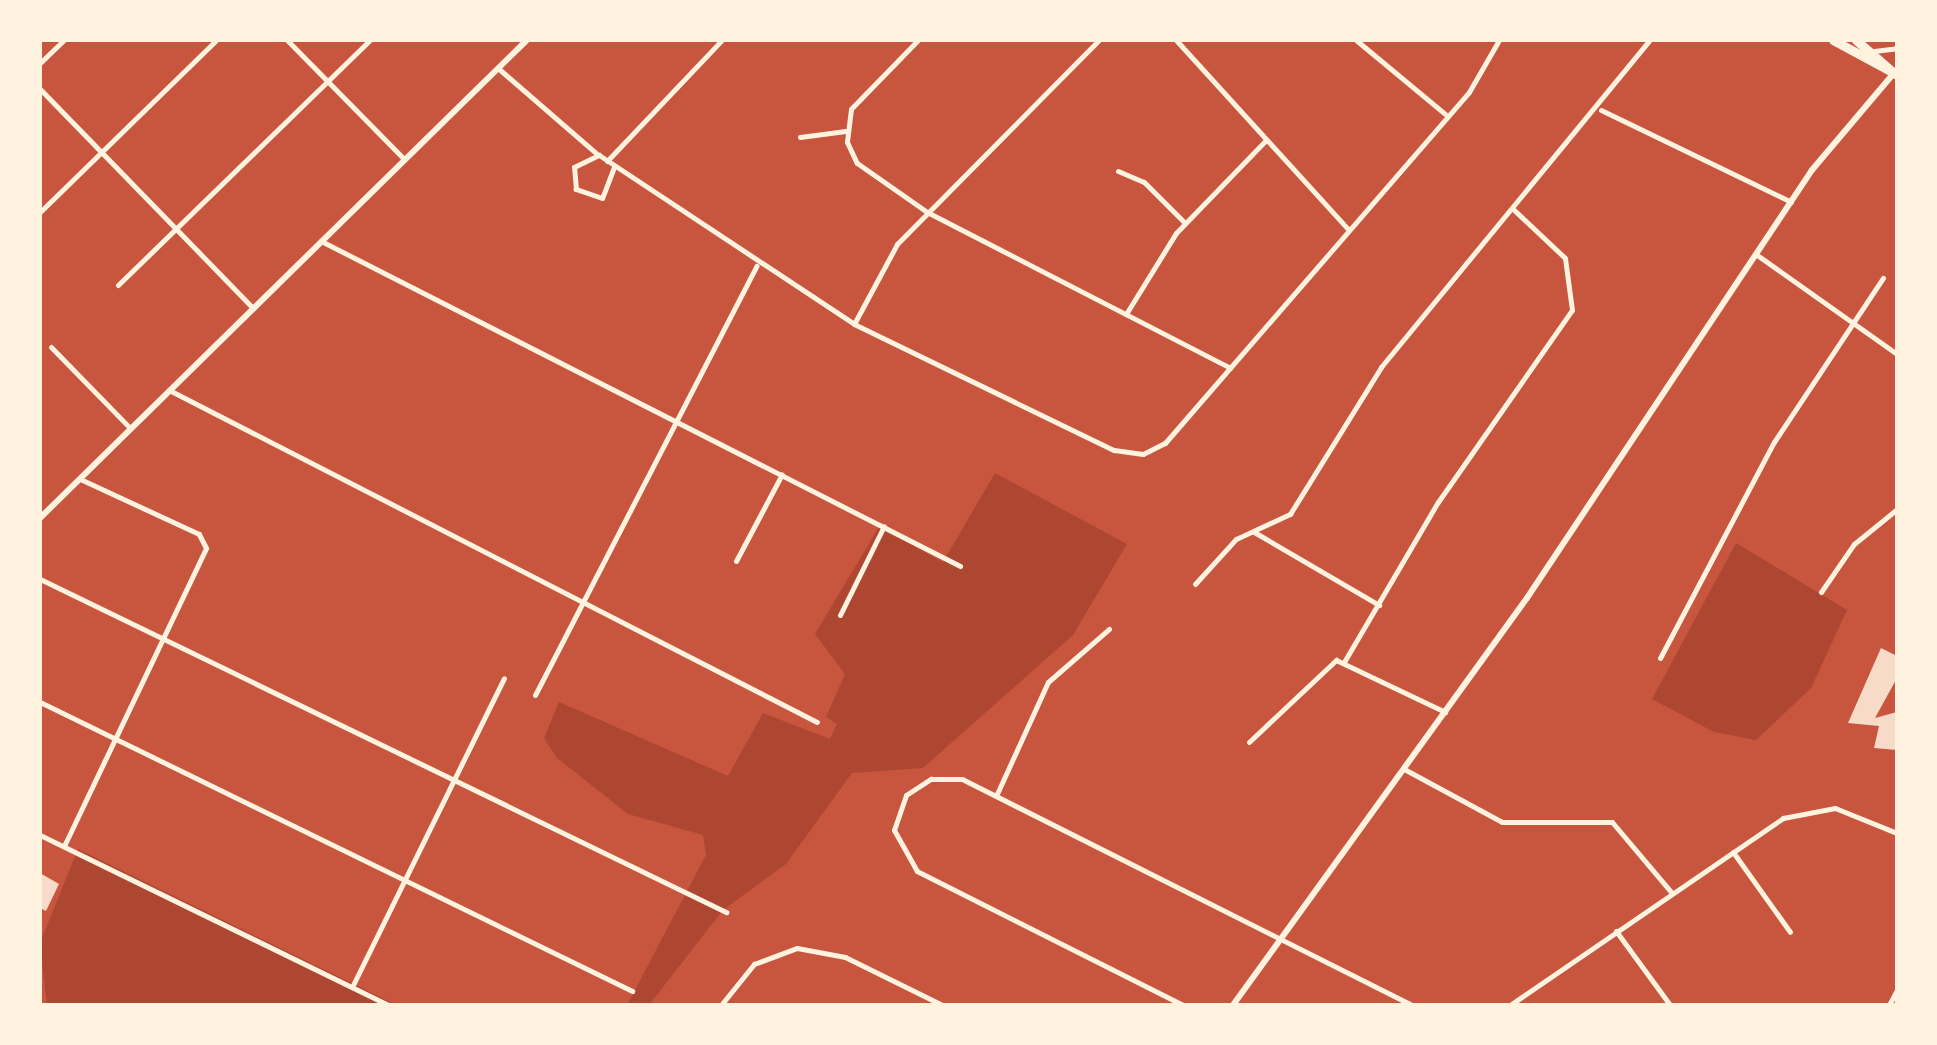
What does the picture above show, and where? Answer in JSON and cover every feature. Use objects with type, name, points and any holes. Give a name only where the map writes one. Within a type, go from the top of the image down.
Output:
[{"type":"main road","points":[[1833,40],[1896,74]]},
{"type":"main road","points":[[1856,40],[1874,51],[1896,74]]},
{"type":"street","points":[[40,63],[64,40]]},
{"type":"street","points":[[40,212],[216,40]]},
{"type":"street","points":[[287,40],[404,160]]},
{"type":"street","points":[[118,285],[370,40]]},
{"type":"street","points":[[40,518],[526,40]]},
{"type":"street","points":[[607,162],[722,40]]},
{"type":"street","points":[[918,40],[856,100],[846,131],[857,163],[928,212],[1230,368]]},
{"type":"street","points":[[854,324],[884,261],[1099,40]]},
{"type":"street","points":[[1176,40],[1348,229]]},
{"type":"street","points":[[1356,40],[1444,114]]},
{"type":"street","points":[[498,68],[607,162],[756,266],[854,324],[1114,450],[1144,454],[1165,443],[1444,114],[1480,78],[1499,40]]},
{"type":"street","points":[[1196,584],[1254,532],[1300,502],[1380,368],[1601,110],[1650,40]]},
{"type":"street","points":[[1874,51],[1897,48]]},
{"type":"street","points":[[1233,1005],[1445,712],[1791,202],[1896,74]]},
{"type":"street","points":[[40,89],[253,308]]},
{"type":"street","points":[[1601,110],[1791,202]]},
{"type":"street","points":[[800,137],[846,131]]},
{"type":"street","points":[[1126,314],[1186,223],[1266,140]]},
{"type":"street","points":[[598,155],[574,167],[581,195],[608,194],[614,167]]},
{"type":"street","points":[[1118,172],[1144,182],[1186,223]]},
{"type":"street","points":[[1344,662],[1438,502],[1572,310],[1565,258],[1514,210]]},
{"type":"street","points":[[321,241],[960,566]]},
{"type":"street","points":[[1756,255],[1855,320],[1897,354]]},
{"type":"street","points":[[534,695],[756,266]]},
{"type":"street","points":[[1660,658],[1774,442],[1883,278]]},
{"type":"street","points":[[50,347],[130,428]]},
{"type":"street","points":[[168,390],[817,722]]},
{"type":"street","points":[[736,561],[782,474]]},
{"type":"street","points":[[64,846],[164,639],[205,542],[80,479]]},
{"type":"street","points":[[1821,592],[1854,544],[1897,510]]},
{"type":"street","points":[[840,614],[884,526]]},
{"type":"street","points":[[1254,532],[1379,605]]},
{"type":"street","points":[[40,579],[726,912]]},
{"type":"street","points":[[996,796],[1048,682],[1109,629]]},
{"type":"street","points":[[1249,742],[1301,696],[1322,667],[1344,662],[1445,712]]},
{"type":"street","points":[[352,987],[504,678]]},
{"type":"street","points":[[40,702],[632,992]]},
{"type":"street","points":[[1404,769],[1502,822],[1612,822],[1672,893]]},
{"type":"street","points":[[1182,1005],[905,860],[894,830],[914,788],[946,776],[996,796],[1412,1005]]},
{"type":"street","points":[[1510,1005],[1733,852],[1818,808],[1897,833]]},
{"type":"street","points":[[40,835],[388,1005]]},
{"type":"street","points":[[1733,852],[1790,932]]},
{"type":"street","points":[[1616,931],[1670,1005]]},
{"type":"street","points":[[721,1005],[754,964],[797,948],[845,957],[942,1005]]},
{"type":"street","points":[[1889,1005],[1897,990]]},
{"type":"shaded area","points":[[995,473],[1127,544],[1073,635],[923,768],[852,773],[786,864],[723,910],[649,1005],[627,1005],[706,855],[703,835],[628,814],[557,758],[544,738],[559,702],[728,776],[763,713],[830,739],[837,724],[826,717],[845,674],[815,634],[879,527],[943,562]]},
{"type":"shaded area","points":[[1736,543],[1847,610],[1811,688],[1756,740],[1714,732],[1652,699]]},
{"type":"shaded area","points":[[78,849],[396,1005],[47,1005],[40,943]]},
{"type":"building","points":[[1881,648],[1897,656],[1897,678],[1875,718],[1897,712],[1897,750],[1874,748],[1879,726],[1848,723]]},
{"type":"building","points":[[40,873],[59,884],[46,911],[40,908]]}]
